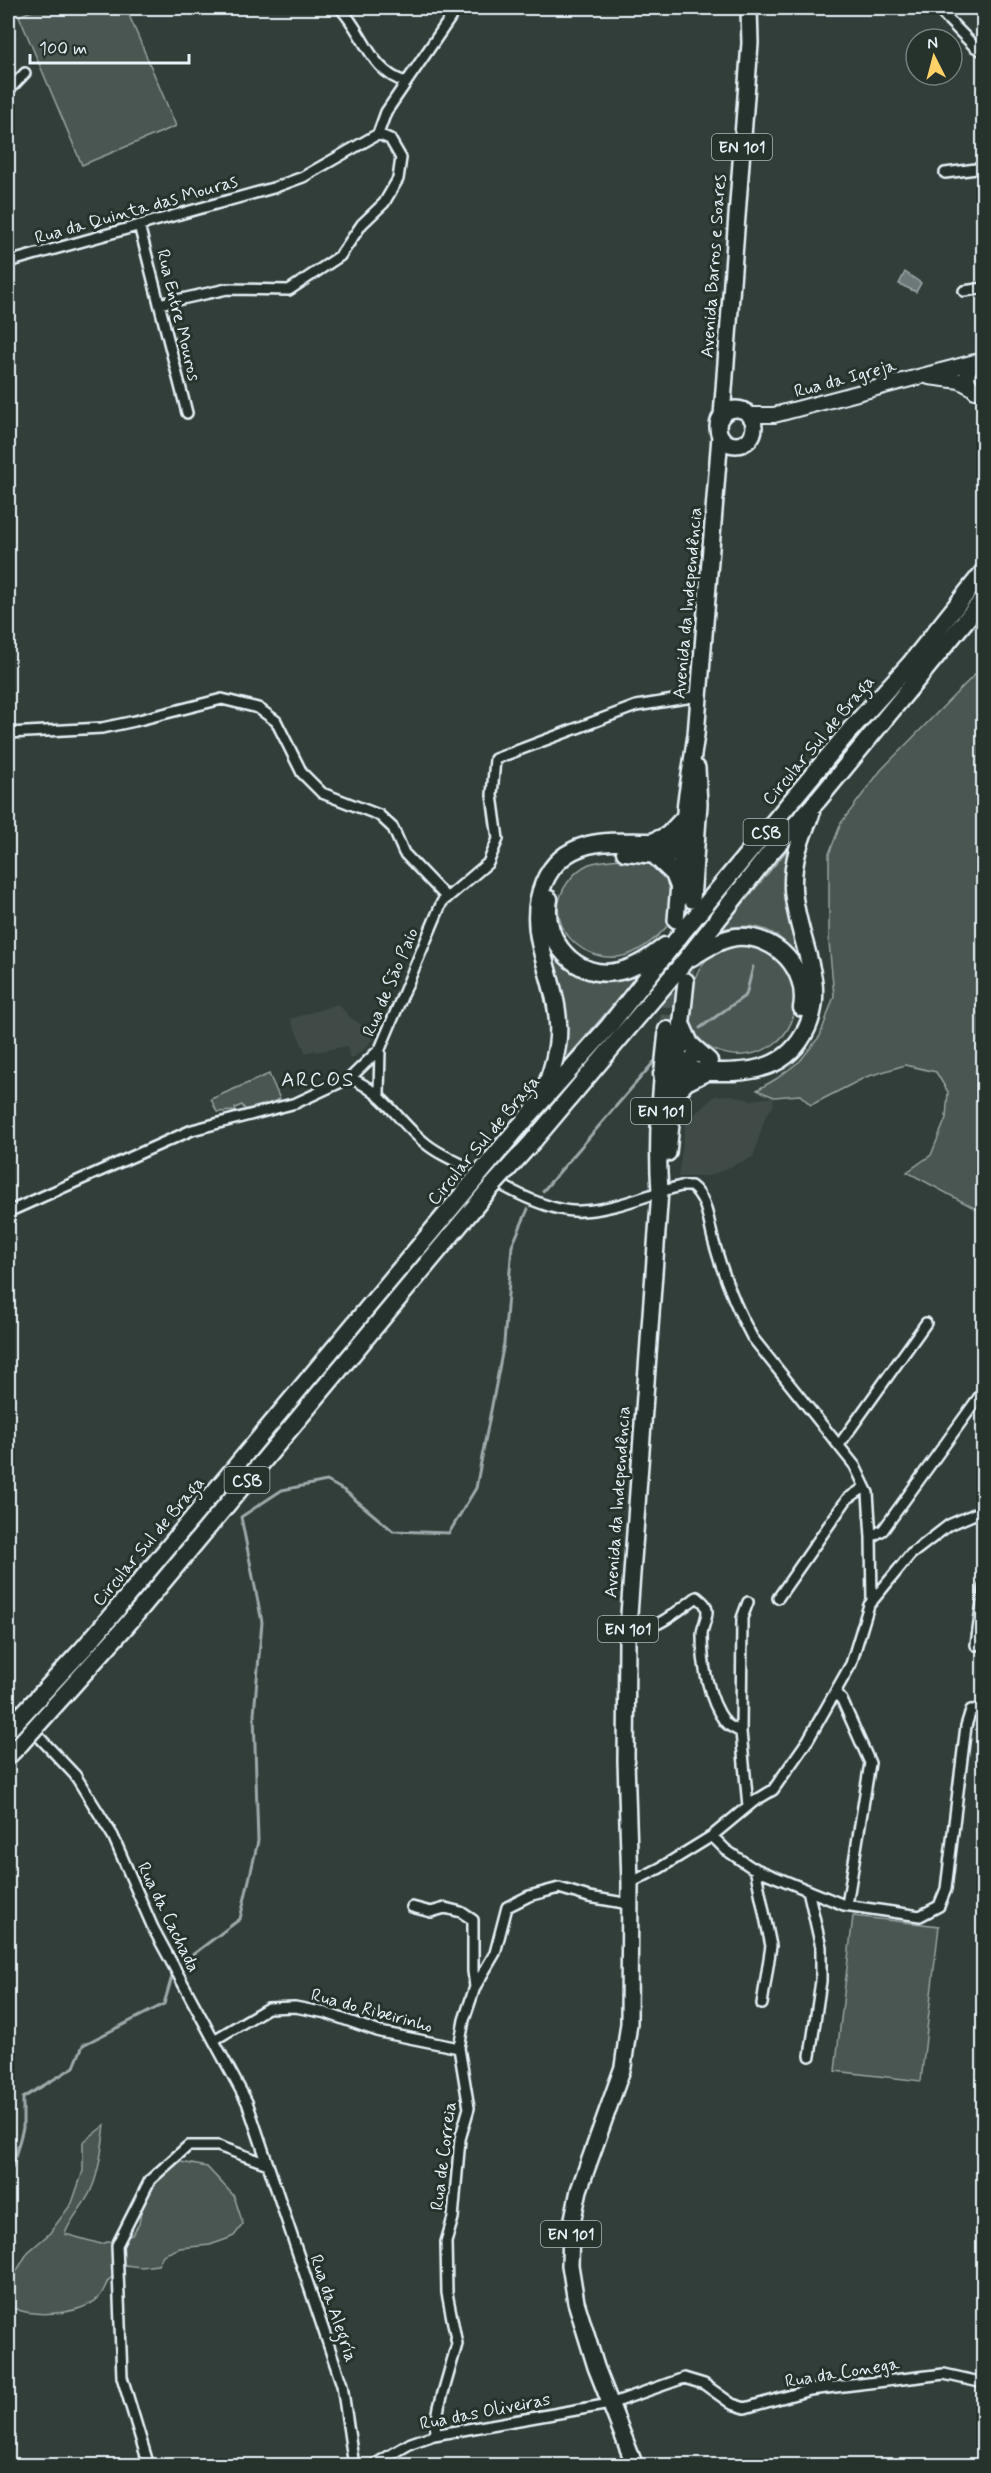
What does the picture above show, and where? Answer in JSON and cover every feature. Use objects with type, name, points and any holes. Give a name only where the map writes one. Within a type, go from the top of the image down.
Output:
[{"type":"highway","name":"Circular Sul de Braga","points":[[8,1730],[83,1649],[517,1129],[609,1026],[679,926],[917,655],[984,571]]},
{"type":"highway","name":"Circular Sul de Braga","points":[[8,1756],[104,1651],[481,1200],[533,1142],[684,962],[762,863],[818,800],[984,598]]},
{"type":"highway","points":[[675,1029],[708,1066],[745,1071],[770,1065],[790,1052],[799,1042],[809,1025],[814,1007],[813,980],[795,902],[793,871],[802,836],[818,800]]},
{"type":"highway","points":[[652,849],[684,818]]},
{"type":"highway","points":[[682,852],[696,840]]},
{"type":"highway","points":[[537,1106],[553,1063],[558,1036],[557,1008],[536,918],[543,883],[555,864],[576,849],[587,845],[621,841],[652,849],[674,874],[678,884]]},
{"type":"highway","points":[[679,926],[638,964],[619,972],[604,973],[591,970],[571,960],[553,937],[548,917],[550,896],[558,878],[566,869],[585,857],[652,849],[668,844],[682,852],[693,876]]},
{"type":"highway","points":[[675,1029],[673,1053],[686,1069],[760,1057],[782,1045],[796,1029],[803,1002],[802,984],[788,957],[779,949],[758,939],[746,937],[727,939],[684,962]]},
{"type":"highway","points":[[662,1074],[679,1062]]},
{"type":"highway","points":[[676,1094],[686,1082],[708,1066]]},
{"type":"main road","name":"Avenida Barros e Soares","points":[[722,416],[750,43],[749,8]]},
{"type":"main road","name":"Avenida Barros e Soares","points":[[724,383],[747,417]]},
{"type":"main road","points":[[722,416],[747,417],[748,441],[737,445],[728,443],[720,436],[718,425],[722,416]]},
{"type":"main road","name":"Avenida da Independência","points":[[679,926],[678,884],[684,818],[696,735],[720,436]]},
{"type":"main road","points":[[717,473],[737,445]]},
{"type":"main road","name":"Avenida da Independência","points":[[692,900],[699,804],[696,735]]},
{"type":"main road","name":"Avenida da Independência","points":[[610,2404],[576,2302],[570,2265],[571,2228],[582,2180],[623,2067],[630,2023],[630,1883],[626,1761],[628,1633],[660,1191],[662,1074],[686,981]]},
{"type":"main road","name":"Avenida da Independência","points":[[660,1191],[666,1168],[679,1062]]},
{"type":"main road","name":"EN 101","points":[[610,2404],[635,2466]]},
{"type":"street","points":[[340,8],[382,70],[406,82]]},
{"type":"street","points":[[159,304],[227,290],[289,290],[340,256],[362,224],[384,203],[398,179],[401,158],[390,139],[378,134],[386,112],[457,8]]},
{"type":"street","points":[[937,8],[975,47],[984,52]]},
{"type":"street","points":[[8,91],[25,73]]},
{"type":"street","name":"Rua da Quinta das Mouras","points":[[8,262],[273,188],[303,177],[378,134]]},
{"type":"street","points":[[945,174],[984,168]]},
{"type":"street","name":"Rua Entre Mouros","points":[[139,225],[187,413]]},
{"type":"street","points":[[964,291],[984,288]]},
{"type":"street","points":[[980,392],[968,382],[968,371],[981,361]]},
{"type":"street","name":"Rua da Igreja","points":[[747,417],[774,415],[981,361]]},
{"type":"street","name":"Rua da Igreja","points":[[924,376],[960,381],[980,392]]},
{"type":"street","name":"Rua de São Paio","points":[[8,1212],[192,1130],[296,1103],[350,1078],[380,1049],[442,902],[488,862],[498,839],[492,795],[495,759],[636,706],[699,696]]},
{"type":"street","points":[[8,732],[102,728],[135,722],[222,699],[258,708],[276,721],[302,773],[322,793],[379,815],[393,828],[404,853],[447,898]]},
{"type":"street","points":[[379,1094],[380,1049]]},
{"type":"street","points":[[350,1078],[366,1084],[379,1094],[425,1143],[519,1195],[580,1212],[610,1207],[660,1191],[691,1186],[699,1192],[714,1244],[739,1314],[752,1337],[855,1466],[868,1493],[872,1602],[851,1664],[808,1740],[773,1790],[748,1806],[712,1836],[652,1873],[630,1883]]},
{"type":"street","points":[[838,1445],[926,1323]]},
{"type":"street","points":[[871,1537],[884,1530],[984,1390]]},
{"type":"street","points":[[778,1598],[847,1499],[865,1487]]},
{"type":"street","points":[[872,1602],[910,1555],[949,1525],[982,1513]]},
{"type":"street","points":[[976,1645],[984,1587]]},
{"type":"street","points":[[628,1633],[645,1630],[671,1618],[697,1597],[705,1603],[707,1612],[701,1633],[709,1687],[727,1724],[741,1732]]},
{"type":"street","points":[[747,1602],[742,1618],[741,1732],[748,1806]]},
{"type":"street","points":[[835,1692],[847,1711],[870,1763],[847,1905]]},
{"type":"street","name":"Rua da Cachada","points":[[8,1704],[75,1775],[113,1836],[153,1928],[247,2102],[268,2164]]},
{"type":"street","points":[[712,1836],[726,1850],[755,1868],[808,1890],[847,1905],[920,1916],[939,1906],[946,1889],[966,1726],[971,1710],[984,1708]]},
{"type":"street","points":[[755,1868],[771,1946],[762,2004]]},
{"type":"street","name":"Rua de Correia","points":[[434,2435],[439,2407],[457,2344],[447,2293],[446,2242],[453,2218],[460,2139],[469,2108],[459,2049],[464,2019],[475,1987],[495,1953],[507,1907],[529,1896],[559,1888],[589,1897],[630,1904]]},
{"type":"street","points":[[808,1890],[821,1947],[821,1981],[810,2056]]},
{"type":"street","points":[[412,1907],[431,1912],[445,1908],[461,1912],[473,1920],[475,1987]]},
{"type":"street","name":"Rua do Ribeirinho","points":[[214,2040],[268,2008],[295,2007],[326,2013],[380,2032],[459,2049]]},
{"type":"street","points":[[149,2466],[122,2377],[117,2245],[150,2180],[188,2146],[218,2146],[268,2164]]},
{"type":"street","name":"Rua da Alegría","points":[[268,2164],[342,2385],[354,2466]]},
{"type":"street","name":"Rua da Conega","points":[[610,2404],[684,2378],[704,2384],[732,2404],[745,2408],[810,2390],[944,2374],[984,2383]]},
{"type":"street","name":"Rua das Oliveiras","points":[[372,2466],[411,2443],[434,2435],[610,2404]]},
{"type":"shaded area","points":[[39,8],[126,8],[176,126],[82,165],[19,16]]},
{"type":"shaded area","points":[[905,272],[921,283],[916,292],[899,284]]},
{"type":"shaded area","points":[[983,666],[983,1219],[978,1210],[907,1172],[931,1155],[946,1118],[948,1092],[936,1072],[905,1065],[866,1077],[811,1105],[800,1095],[774,1097],[757,1090],[800,1061],[820,1036],[834,996],[829,942],[829,854],[841,823],[881,770]]},
{"type":"shaded area","points":[[793,843],[805,975],[791,950],[774,934],[751,926],[722,929]]},
{"type":"shaded area","points":[[621,859],[650,865],[666,875],[671,893],[671,922],[651,942],[627,955],[611,957],[595,955],[570,938],[562,926],[559,912],[560,897],[570,879],[589,864]]},
{"type":"shaded area","points":[[744,943],[768,948],[781,959],[794,983],[795,1010],[791,1023],[774,1044],[753,1053],[730,1055],[709,1047],[694,1030],[691,1023],[691,999],[696,976],[706,960],[722,950]]},
{"type":"shaded area","points":[[547,944],[568,966],[589,977],[613,979],[642,971],[562,1064],[566,1018],[561,988]]},
{"type":"shaded area","points":[[338,1004],[351,1018],[376,1034],[366,1048],[350,1060],[347,1046],[306,1053],[290,1019]]},
{"type":"shaded area","points":[[269,1074],[280,1099],[246,1111],[242,1105],[235,1108],[236,1111],[217,1112],[211,1099]]},
{"type":"shaded area","points":[[732,1095],[751,1100],[774,1097],[773,1107],[766,1115],[753,1157],[709,1176],[678,1177],[686,1122],[715,1096]]},
{"type":"shaded area","points":[[853,1916],[939,1926],[921,2081],[835,2071]]},
{"type":"shaded area","points":[[105,2125],[97,2174],[88,2196],[65,2234],[101,2244],[132,2235],[139,2224],[146,2179],[166,2159],[207,2167],[234,2196],[243,2224],[234,2236],[210,2245],[180,2248],[163,2255],[158,2265],[141,2267],[125,2265],[108,2281],[99,2297],[81,2308],[40,2314],[16,2309],[8,2304],[9,2284],[28,2252],[49,2234],[72,2203],[83,2171],[83,2142]]},
{"type":"waterway","points":[[700,1028],[746,995],[753,967]]},
{"type":"waterway","points":[[543,1191],[654,1062]]},
{"type":"waterway","points":[[183,1962],[240,1919],[258,1841],[254,1714],[262,1622],[241,1517],[282,1490],[327,1481],[345,1491],[393,1531],[449,1533],[476,1488],[504,1343],[512,1246],[528,1209]]},
{"type":"waterway","points":[[8,2171],[12,2168],[23,2128],[23,2098],[74,2067],[83,2045],[164,2004],[173,1973]]},
{"type":"tunnel","points":[[686,981],[692,900]]},
{"type":"tunnel","points":[[667,1030],[674,937]]},
{"type":"district","name":"ARCOS","points":[[318,1079]]}]
